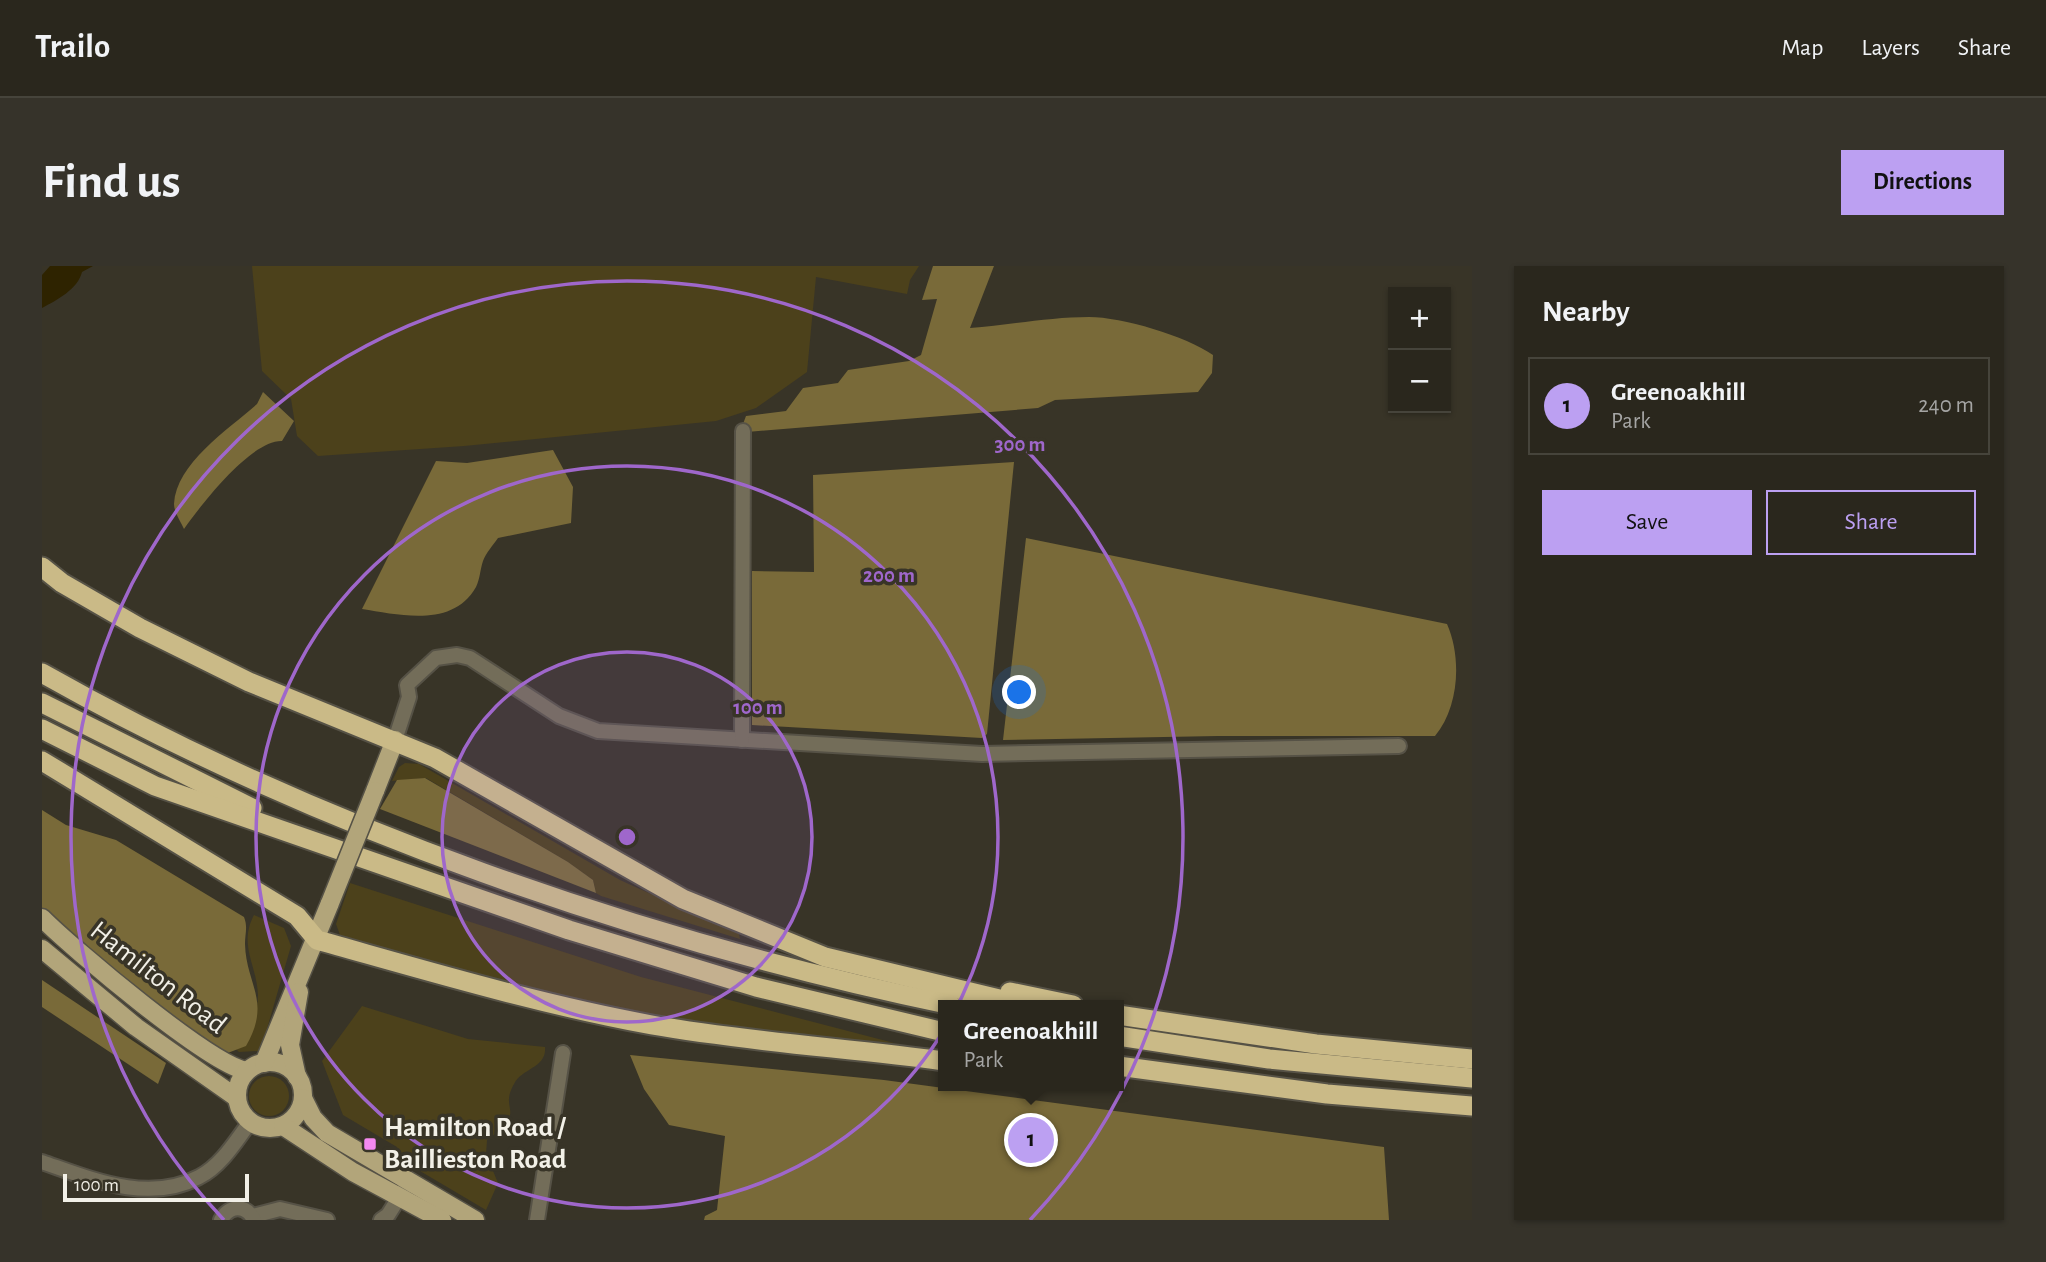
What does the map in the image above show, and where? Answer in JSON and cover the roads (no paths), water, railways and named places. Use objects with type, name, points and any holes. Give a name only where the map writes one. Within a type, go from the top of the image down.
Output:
[{"type":"highway","points":[[42,567],[62,583],[140,628],[213,664],[435,758],[683,899],[825,957],[1003,1000]]},
{"type":"highway","points":[[42,673],[236,771],[379,831],[494,875],[633,922],[743,954],[938,1002]]},
{"type":"highway","points":[[42,704],[230,798],[324,839],[504,908]]},
{"type":"highway","points":[[42,729],[155,786],[504,908],[756,987],[938,1031]]},
{"type":"highway","points":[[42,761],[297,916],[317,940],[503,992],[652,1025],[938,1060]]},
{"type":"highway","points":[[761,932],[925,974],[1049,1000]]},
{"type":"highway","points":[[1124,1015],[1316,1044],[1472,1059]]},
{"type":"highway","points":[[1124,1027],[1269,1059]]},
{"type":"highway","points":[[1124,1036],[1269,1059],[1472,1078]]},
{"type":"highway","points":[[1124,1067],[1227,1082],[1428,1104]]},
{"type":"highway","points":[[1124,1080],[1472,1106]]},
{"type":"main road","points":[[264,1063],[317,940],[395,740]]},
{"type":"main road","name":"Hamilton Road","points":[[42,918],[203,1048],[233,1068],[247,1071]]},
{"type":"main road","name":"Hamilton Road","points":[[42,949],[136,1027],[237,1098]]},
{"type":"main road","points":[[299,981],[297,1015],[290,1045],[303,1098],[313,1118],[327,1133],[442,1220]]},
{"type":"main road","points":[[298,1077],[281,1064],[264,1063],[247,1071],[238,1087],[237,1098],[240,1108],[250,1122],[271,1129],[283,1126],[296,1116],[303,1098]]},
{"type":"main road","points":[[283,1126],[353,1172],[475,1220]]},
{"type":"street","points":[[743,431],[743,740]]},
{"type":"street","points":[[395,740],[409,697],[407,685],[428,662],[457,655],[484,666],[559,716],[598,731],[982,754],[1399,746]]},
{"type":"street","points":[[537,1220],[564,1053]]},
{"type":"street","points":[[42,1162],[113,1186],[149,1188],[177,1184],[199,1177],[225,1156],[250,1122]]},
{"type":"street","points":[[381,1220],[388,1215],[404,1190]]},
{"type":"street","points":[[221,1220],[225,1213],[238,1207],[254,1218],[269,1211],[290,1209],[327,1220]]},
{"type":"place","name":"Greenoakhill","points":[[1031,1140]]},
{"type":"place","name":"Hamilton Road / Baillieston Road","points":[[370,1144]]}]
